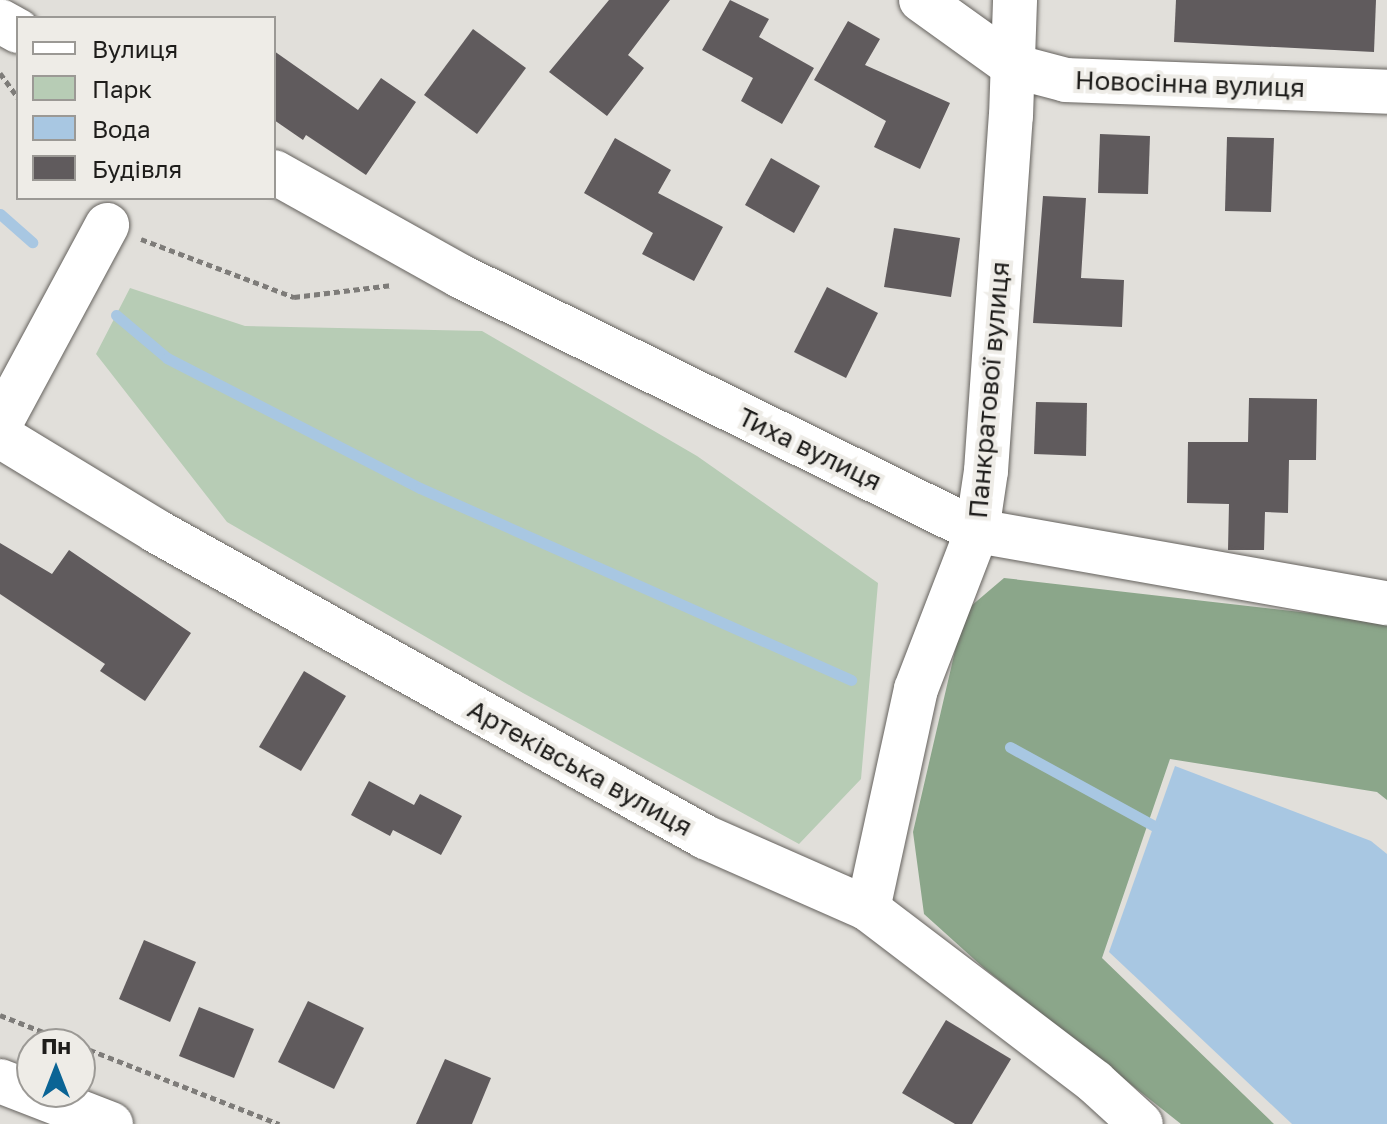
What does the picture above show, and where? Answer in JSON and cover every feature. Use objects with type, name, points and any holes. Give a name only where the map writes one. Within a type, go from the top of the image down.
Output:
[{"type":"street","name":"Новосінна вулиця","points":[[921,0],[1013,66],[1066,80],[1387,92]]},
{"type":"street","name":"Панкратової вулиця","points":[[868,909],[916,689],[977,531],[986,471],[1015,0]]},
{"type":"street","name":"Тиха вулиця","points":[[276,173],[460,276],[977,531],[1387,603]]},
{"type":"street","points":[[0,424],[107,225]]},
{"type":"street","name":"Артеківська вулиця","points":[[0,436],[156,531],[705,837],[868,909],[1095,1082],[1141,1124]]},
{"type":"street","points":[[0,1081],[111,1124]]},
{"type":"path","points":[[0,73],[16,95]]},
{"type":"path","points":[[107,225],[294,297],[400,284]]},
{"type":"path","points":[[0,1015],[33,1028]]},
{"type":"path","points":[[96,1052],[279,1124]]},
{"type":"green space","points":[[130,288],[245,326],[482,331],[697,456],[878,583],[861,779],[799,844],[523,693],[227,522],[96,354]]},
{"type":"green space","points":[[1004,578],[1387,622],[1387,800],[1377,792],[1170,759],[1102,958],[1274,1124],[1181,1124],[985,969],[924,914],[913,832],[964,612]]},
{"type":"water","points":[[1175,766],[1371,841],[1387,854],[1387,1124],[1292,1124],[1109,952]]},
{"type":"building","points":[[609,0],[670,0],[628,55],[644,68],[607,116],[549,72]]},
{"type":"building","points":[[730,0],[769,19],[759,37],[814,68],[782,124],[741,101],[753,78],[702,50]]},
{"type":"building","points":[[1176,0],[1376,0],[1374,52],[1174,42]]},
{"type":"building","points":[[848,21],[880,39],[865,65],[950,103],[920,169],[874,147],[886,121],[814,80]]},
{"type":"building","points":[[473,29],[526,68],[477,134],[424,95]]},
{"type":"building","points":[[276,52],[358,110],[381,78],[416,102],[366,175],[306,135],[303,140],[276,121]]},
{"type":"building","points":[[1100,134],[1150,136],[1148,194],[1098,193]]},
{"type":"building","points":[[1227,137],[1274,138],[1271,212],[1225,211]]},
{"type":"building","points":[[615,138],[671,170],[658,193],[723,227],[694,281],[642,254],[653,233],[584,193]]},
{"type":"building","points":[[771,158],[820,186],[794,233],[745,205]]},
{"type":"building","points":[[1043,196],[1086,198],[1081,278],[1124,280],[1122,327],[1033,323]]},
{"type":"building","points":[[894,228],[960,238],[951,297],[884,287]]},
{"type":"building","points":[[827,287],[878,313],[846,378],[794,352]]},
{"type":"building","points":[[1249,398],[1317,399],[1316,460],[1289,460],[1288,513],[1265,512],[1264,550],[1228,550],[1229,504],[1187,503],[1188,442],[1248,442]]},
{"type":"building","points":[[1036,402],[1087,403],[1086,456],[1034,454]]},
{"type":"building","points":[[0,543],[52,574],[69,550],[191,633],[145,701],[100,671],[105,664],[0,594]]},
{"type":"building","points":[[304,671],[346,696],[301,771],[259,747]]},
{"type":"building","points":[[369,781],[414,805],[420,794],[462,816],[441,855],[393,830],[390,836],[351,815]]},
{"type":"building","points":[[144,940],[196,962],[170,1022],[119,999]]},
{"type":"building","points":[[308,1001],[364,1028],[334,1089],[278,1062]]},
{"type":"building","points":[[199,1007],[254,1029],[234,1078],[179,1056]]},
{"type":"building","points":[[946,1020],[1011,1059],[972,1124],[955,1124],[902,1093]]},
{"type":"building","points":[[445,1059],[491,1078],[472,1124],[416,1124]]},
{"type":"waterway","points":[[0,214],[32,242]]},
{"type":"waterway","points":[[116,315],[167,358],[420,488],[851,680]]},
{"type":"waterway","points":[[1010,747],[1154,826]]}]
